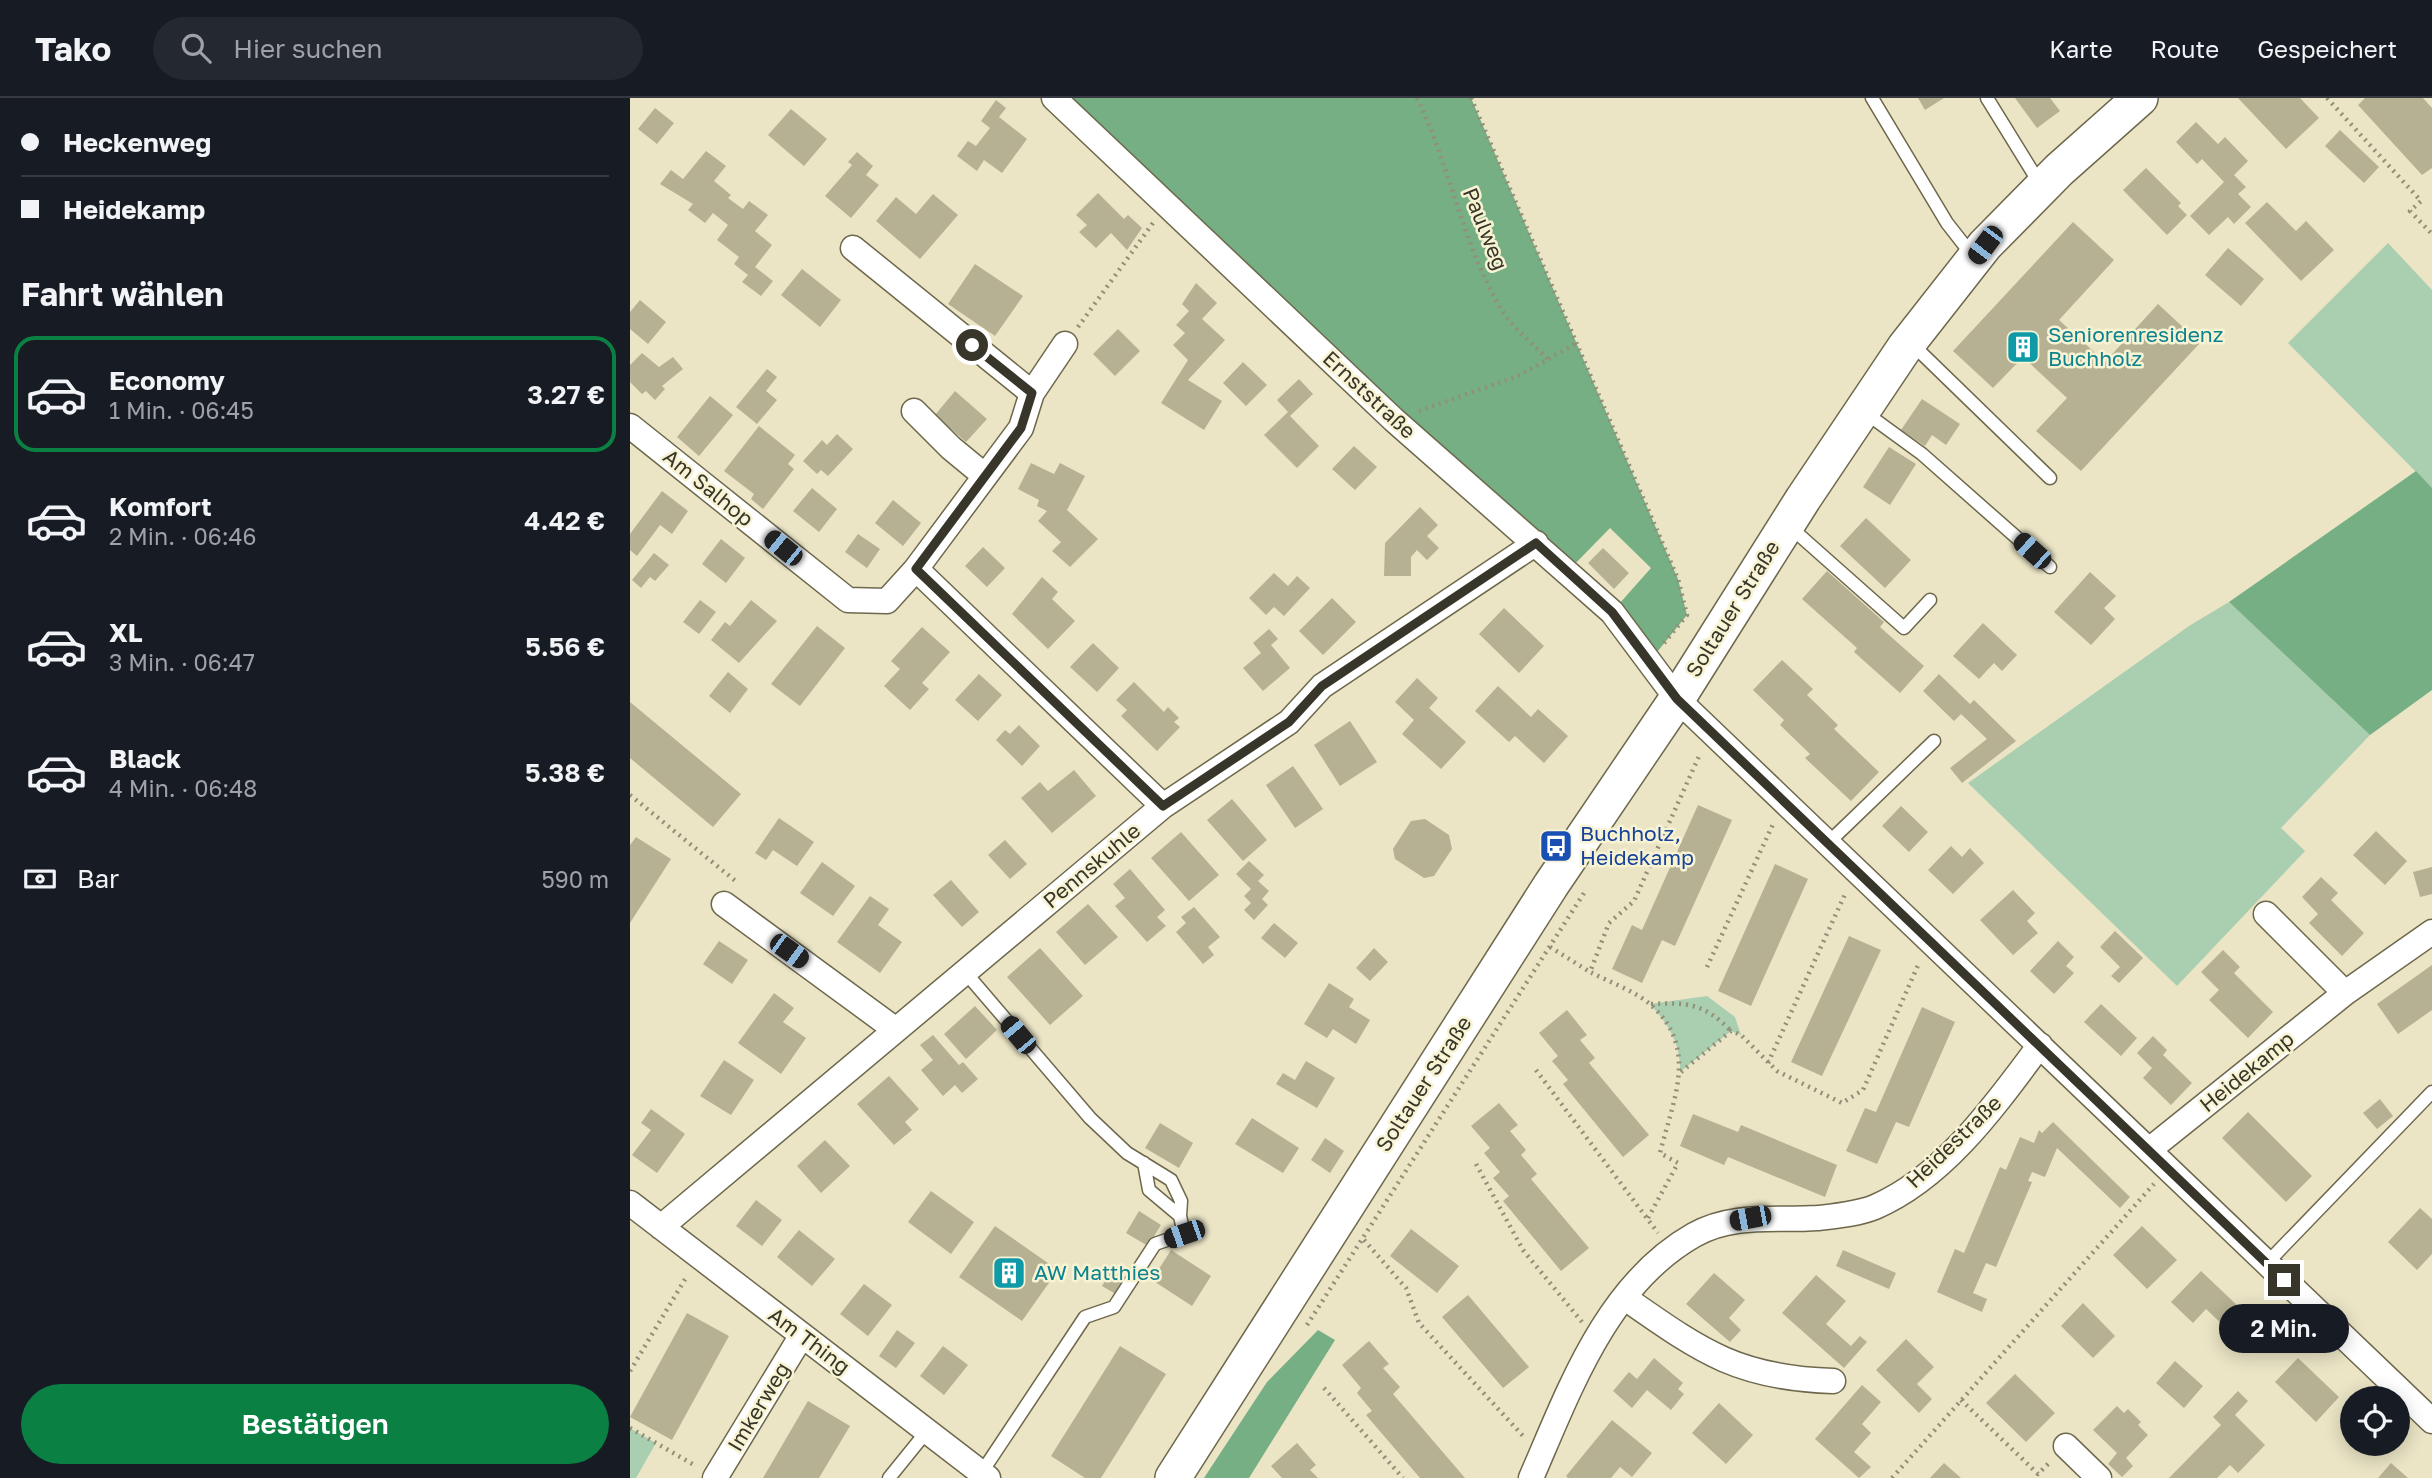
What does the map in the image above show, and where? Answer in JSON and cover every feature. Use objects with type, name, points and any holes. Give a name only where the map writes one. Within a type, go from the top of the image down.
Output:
[{"type":"main road","name":"Soltauer Straße","points":[[1173,1478],[1551,885],[1677,699],[1787,524],[1910,341],[1974,258],[2042,187],[2140,98]]},
{"type":"street","name":"Ernststraße","points":[[1054,98],[1394,420],[1612,612],[1677,699]]},
{"type":"street","points":[[853,248],[1032,393]]},
{"type":"street","name":"Am Salhop","points":[[630,426],[848,600],[887,601],[916,569],[1021,428],[1032,393],[1065,344]]},
{"type":"street","points":[[914,411],[951,448],[985,476]]},
{"type":"street","name":"Pennskuhle","points":[[661,1227],[1163,806],[1289,722],[1322,686],[1536,543]]},
{"type":"street","points":[[916,569],[1163,806]]},
{"type":"street","points":[[1677,699],[2432,1422]]},
{"type":"street","points":[[724,904],[896,1030]]},
{"type":"street","points":[[2266,914],[2345,993]]},
{"type":"street","name":"Heidekamp","points":[[2149,1150],[2345,993],[2432,932]]},
{"type":"street","name":"Heidestraße","points":[[1536,1467],[1577,1372],[1596,1339],[1625,1298],[1671,1251],[1694,1235],[1719,1224],[1750,1218],[1793,1220],[1835,1216],[1873,1208],[1898,1195],[1924,1177],[1978,1123],[2040,1045]]},
{"type":"street","name":"Am Thing","points":[[630,1203],[982,1476]]},
{"type":"street","points":[[1625,1298],[1696,1347],[1737,1366],[1788,1380],[1833,1381]]},
{"type":"street","name":"Imkerweg","points":[[716,1478],[802,1335]]},
{"type":"street","points":[[2066,1446],[2099,1478]]},
{"type":"lane","points":[[1872,98],[1947,223],[1974,258]]},
{"type":"lane","points":[[1987,98],[2042,187]]},
{"type":"lane","points":[[1910,341],[2050,478]]},
{"type":"lane","points":[[1863,411],[1922,454],[2050,567]]},
{"type":"lane","points":[[1787,524],[1904,628],[1930,600]]},
{"type":"lane","points":[[1828,843],[1934,741]]},
{"type":"lane","points":[[965,972],[1082,1110],[1127,1153],[1171,1180],[1181,1201],[1180,1216],[1184,1234],[1155,1244],[1114,1307],[1085,1317],[982,1476]]},
{"type":"lane","points":[[2267,1263],[2432,1093]]},
{"type":"lane","points":[[1144,1163],[1149,1190],[1180,1216]]},
{"type":"lane","points":[[888,1478],[927,1431]]},
{"type":"path","name":"Paulweg","points":[[1417,98],[1432,128],[1462,223],[1504,313],[1547,359]]},
{"type":"path","points":[[1471,98],[1678,579],[1688,615],[1649,662]]},
{"type":"path","points":[[2327,98],[2421,201],[2410,211],[2432,234]]},
{"type":"path","points":[[1065,344],[1167,205]]},
{"type":"path","points":[[1394,420],[1518,376],[1575,344]]},
{"type":"path","points":[[1590,972],[1609,923],[1634,901],[1711,731]]},
{"type":"path","points":[[630,796],[739,884],[724,904]]},
{"type":"path","points":[[1707,967],[1784,801]]},
{"type":"path","points":[[1768,1063],[1856,870]]},
{"type":"path","points":[[1650,1004],[1686,1002],[1716,1015],[1731,1031],[1741,1035],[1777,1071],[1842,1103],[1863,1090],[1929,939]]},
{"type":"path","points":[[1550,947],[1650,1004],[1678,1044],[1680,1072],[1660,1153],[1678,1163],[1648,1218]]},
{"type":"path","points":[[1680,1072],[1731,1031]]},
{"type":"path","points":[[1536,1070],[1671,1251]]},
{"type":"path","points":[[1476,1164],[1523,1250],[1596,1339]]},
{"type":"path","points":[[1892,1478],[2168,1168]]},
{"type":"path","points":[[1364,1240],[1406,1288],[1419,1323],[1536,1467]]},
{"type":"path","points":[[630,1371],[699,1256]]},
{"type":"path","points":[[1324,1388],[1403,1478]]},
{"type":"path","points":[[1961,1400],[2038,1474],[2066,1446]]},
{"type":"path","points":[[630,1428],[716,1478]]},
{"type":"green space","points":[[1054,98],[1471,98],[1678,579],[1687,615],[1649,662],[1612,612],[1651,568],[1610,528],[1567,572]]},
{"type":"green space","points":[[2388,243],[2432,290],[2432,488],[2288,343]]},
{"type":"green space","points":[[2416,471],[2432,488],[2432,690],[2370,735],[2229,602]]},
{"type":"green space","points":[[2229,602],[2370,735],[2281,828],[2305,851],[2177,986],[1968,783],[2189,626]]},
{"type":"green space","points":[[1707,996],[1735,1017],[1741,1035],[1731,1031],[1680,1072],[1676,1044],[1663,1020],[1650,1004]]},
{"type":"green space","points":[[1318,1330],[1335,1340],[1249,1478],[1204,1478],[1267,1382]]},
{"type":"green space","points":[[630,1428],[656,1443],[636,1478],[630,1478]]},
{"type":"building","points":[[1918,98],[1944,98],[1925,110]]},
{"type":"building","points":[[2015,98],[2050,98],[2060,111],[2037,128]]},
{"type":"building","points":[[2238,98],[2300,98],[2319,118],[2286,149]]},
{"type":"building","points":[[2365,98],[2423,98],[2432,108],[2432,168],[2422,175],[2358,105]]},
{"type":"building","points":[[996,100],[1006,108],[999,117],[1027,139],[1002,173],[984,160],[977,171],[957,156],[968,141],[976,146],[990,128],[981,121]]},
{"type":"building","points":[[655,108],[674,123],[657,144],[638,129]]},
{"type":"building","points":[[791,109],[827,139],[804,166],[768,135]]},
{"type":"building","points":[[2196,122],[2218,144],[2225,137],[2248,161],[2234,175],[2246,187],[2238,194],[2251,207],[2234,224],[2228,217],[2209,235],[2190,216],[2224,182],[2202,159],[2197,164],[2176,142]]},
{"type":"building","points":[[2340,130],[2379,167],[2364,183],[2325,146]]},
{"type":"building","points":[[706,151],[726,166],[714,181],[731,195],[728,198],[743,209],[749,201],[768,215],[755,231],[772,245],[755,267],[773,281],[761,296],[742,282],[748,275],[734,264],[739,257],[717,240],[728,225],[713,213],[705,223],[688,210],[693,204],[660,184],[671,170],[683,179]]},
{"type":"building","points":[[857,152],[873,166],[866,175],[879,185],[851,218],[825,196],[852,165],[848,162]]},
{"type":"building","points":[[2146,168],[2181,203],[2178,206],[2187,215],[2167,235],[2123,190]]},
{"type":"building","points":[[1098,193],[1124,219],[1128,215],[1142,228],[1127,250],[1111,233],[1096,248],[1079,232],[1087,225],[1076,215]]},
{"type":"building","points":[[933,194],[958,215],[920,259],[876,221],[896,197],[916,214]]},
{"type":"building","points":[[2267,202],[2296,231],[2306,221],[2334,250],[2301,281],[2245,223]]},
{"type":"building","name":"Seniorenresidenz Buchholz","points":[[2073,222],[2114,260],[2059,320],[2105,362],[2158,304],[2200,343],[2081,471],[2036,431],[2067,398],[2023,357],[1993,388],[1953,351]]},
{"type":"building","points":[[2228,248],[2264,279],[2241,306],[2205,275]]},
{"type":"building","points":[[975,264],[1023,296],[995,336],[948,304]]},
{"type":"building","points":[[802,269],[841,300],[820,327],[781,295]]},
{"type":"building","points":[[1196,283],[1217,303],[1202,319],[1225,340],[1188,380],[1222,401],[1204,430],[1161,403],[1188,360],[1173,345],[1185,333],[1176,325],[1189,311],[1182,304]]},
{"type":"building","points":[[640,300],[666,322],[648,344],[630,329],[630,312]]},
{"type":"building","points":[[1118,329],[1140,351],[1115,376],[1093,354]]},
{"type":"building","points":[[642,353],[659,367],[673,357],[683,369],[662,386],[665,389],[655,400],[646,391],[642,394],[630,382],[630,365]]},
{"type":"building","points":[[1243,362],[1267,385],[1246,406],[1223,383]]},
{"type":"building","points":[[767,369],[777,377],[766,391],[777,400],[757,424],[736,407]]},
{"type":"building","points":[[1299,379],[1313,394],[1290,416],[1319,446],[1297,468],[1264,435],[1288,412],[1277,400]]},
{"type":"building","points":[[955,391],[987,419],[966,442],[935,415]]},
{"type":"building","points":[[710,396],[733,415],[699,456],[677,437]]},
{"type":"building","points":[[1922,399],[1960,424],[1946,445],[1932,435],[1925,446],[1901,430]]},
{"type":"building","points":[[759,426],[795,455],[788,464],[794,469],[763,509],[751,499],[754,494],[724,471]]},
{"type":"building","points":[[837,434],[853,449],[828,476],[821,470],[817,474],[803,461],[822,440],[827,445]]},
{"type":"building","points":[[1354,446],[1377,467],[1355,490],[1332,469]]},
{"type":"building","points":[[1889,447],[1916,464],[1890,505],[1863,487]]},
{"type":"building","points":[[1031,463],[1054,474],[1060,463],[1085,476],[1067,510],[1098,539],[1070,567],[1052,551],[1061,542],[1038,521],[1047,511],[1037,506],[1039,500],[1018,489]]},
{"type":"building","points":[[812,488],[837,509],[819,532],[793,511]]},
{"type":"building","points":[[662,491],[688,511],[672,534],[660,525],[637,556],[630,550],[630,534]]},
{"type":"building","points":[[893,500],[921,523],[903,546],[875,523]]},
{"type":"building","points":[[1420,507],[1438,525],[1427,536],[1439,548],[1427,560],[1417,550],[1411,557],[1411,576],[1384,576],[1385,543]]},
{"type":"building","points":[[1866,518],[1911,560],[1885,588],[1840,546]]},
{"type":"building","points":[[858,534],[880,549],[867,568],[845,552]]},
{"type":"building","points":[[721,539],[745,558],[726,583],[702,564]]},
{"type":"building","points":[[983,547],[1005,568],[987,587],[965,566]]},
{"type":"building","points":[[1603,548],[1629,573],[1614,589],[1588,563]]},
{"type":"building","points":[[654,553],[669,565],[655,581],[650,577],[641,588],[632,580]]},
{"type":"building","points":[[1827,571],[1884,622],[1880,627],[1924,666],[1900,693],[1854,652],[1857,648],[1802,599]]},
{"type":"building","points":[[2090,572],[2116,596],[2104,608],[2115,619],[2091,645],[2054,612]]},
{"type":"building","points":[[1274,573],[1288,586],[1297,576],[1310,588],[1284,616],[1274,607],[1266,615],[1249,598]]},
{"type":"building","points":[[1042,577],[1058,592],[1052,599],[1075,621],[1048,649],[1012,614]]},
{"type":"building","points":[[1332,598],[1356,622],[1323,655],[1299,631]]},
{"type":"building","points":[[700,600],[716,612],[699,634],[683,622]]},
{"type":"building","points":[[751,600],[777,621],[739,663],[711,640],[725,622],[730,626]]},
{"type":"building","points":[[1504,608],[1544,646],[1519,673],[1479,634]]},
{"type":"building","points":[[1983,623],[2017,655],[2002,671],[1994,663],[1979,679],[1953,656]]},
{"type":"building","points":[[817,626],[845,648],[800,706],[771,684]]},
{"type":"building","points":[[922,627],[950,652],[922,683],[929,689],[910,710],[884,686],[900,669],[891,661]]},
{"type":"building","points":[[1269,629],[1278,639],[1271,645],[1290,668],[1263,691],[1243,668],[1261,653],[1253,643]]},
{"type":"building","points":[[1093,643],[1119,668],[1097,692],[1070,667]]},
{"type":"building","points":[[1782,660],[1813,689],[1807,695],[1838,725],[1834,729],[1879,772],[1851,801],[1805,758],[1810,754],[1780,725],[1784,720],[1753,690]]},
{"type":"building","points":[[728,672],[748,689],[730,713],[709,696]]},
{"type":"building","points":[[979,674],[1002,695],[978,721],[955,700]]},
{"type":"building","points":[[1939,674],[1970,704],[1974,700],[2016,741],[1962,783],[1950,768],[1987,739],[1961,714],[1954,721],[1923,691]]},
{"type":"building","points":[[1417,678],[1438,698],[1429,708],[1466,742],[1441,769],[1402,734],[1414,720],[1395,702]]},
{"type":"building","points":[[1134,682],[1164,712],[1168,707],[1179,718],[1174,722],[1180,727],[1157,751],[1121,716],[1127,710],[1116,700]]},
{"type":"building","points":[[1498,686],[1531,717],[1538,709],[1568,736],[1544,763],[1515,736],[1509,742],[1475,711]]},
{"type":"building","points":[[630,702],[741,794],[713,827],[630,758]]},
{"type":"building","points":[[1350,721],[1377,762],[1340,786],[1314,745]]},
{"type":"building","points":[[1019,725],[1040,746],[1022,766],[996,740],[1005,730],[1010,734]]},
{"type":"building","points":[[1293,766],[1323,809],[1295,828],[1266,785]]},
{"type":"building","points":[[1074,770],[1096,796],[1052,833],[1021,798],[1040,782],[1048,791]]},
{"type":"building","points":[[1232,799],[1267,840],[1243,861],[1207,820]]},
{"type":"building","points":[[1698,805],[1732,820],[1675,946],[1662,940],[1642,983],[1612,969],[1632,925],[1642,930]]},
{"type":"building","points":[[1901,806],[1928,832],[1909,852],[1882,826]]},
{"type":"building","points":[[779,818],[814,842],[797,866],[773,850],[766,860],[755,853]]},
{"type":"building","points":[[1425,819],[1449,835],[1452,849],[1434,876],[1424,878],[1395,859],[1393,849],[1411,821]]},
{"type":"building","points":[[2376,831],[2407,861],[2385,885],[2353,855]]},
{"type":"building","points":[[1181,832],[1219,875],[1189,901],[1151,858]]},
{"type":"building","points":[[636,837],[671,859],[630,923],[630,845]]},
{"type":"building","points":[[1005,840],[1027,864],[1010,879],[988,855]]},
{"type":"building","points":[[1951,846],[1962,857],[1970,848],[1984,863],[1953,894],[1928,870]]},
{"type":"building","points":[[1249,861],[1264,875],[1258,881],[1269,891],[1262,899],[1268,905],[1254,920],[1244,910],[1251,903],[1244,896],[1251,889],[1236,874]]},
{"type":"building","points":[[822,862],[855,886],[833,916],[800,893]]},
{"type":"building","points":[[1775,864],[1808,879],[1751,1006],[1718,991]]},
{"type":"building","points":[[2432,867],[2432,894],[2420,897],[2413,872]]},
{"type":"building","points":[[1130,869],[1165,910],[1157,917],[1166,926],[1147,942],[1115,906],[1125,898],[1113,884]]},
{"type":"building","points":[[2321,877],[2338,893],[2331,900],[2364,933],[2342,956],[2309,923],[2318,914],[2302,897]]},
{"type":"building","points":[[951,880],[979,912],[962,927],[933,895]]},
{"type":"building","points":[[2013,890],[2035,913],[2027,921],[2038,933],[2013,955],[1980,920]]},
{"type":"building","points":[[870,896],[889,909],[878,925],[902,942],[880,973],[837,942]]},
{"type":"building","points":[[1088,904],[1118,937],[1085,965],[1056,932]]},
{"type":"building","points":[[1194,907],[1220,937],[1208,947],[1214,955],[1203,964],[1176,932],[1186,923],[1181,917]]},
{"type":"building","points":[[1274,923],[1298,943],[1285,958],[1261,938]]},
{"type":"building","points":[[2115,931],[2143,958],[2119,983],[2111,976],[2120,967],[2100,947]]},
{"type":"building","points":[[1849,936],[1881,950],[1822,1076],[1791,1062]]},
{"type":"building","points":[[719,941],[748,960],[732,984],[703,964]]},
{"type":"building","points":[[2058,941],[2074,957],[2066,966],[2074,973],[2054,994],[2030,971]]},
{"type":"building","points":[[1040,948],[1083,996],[1050,1025],[1007,977]]},
{"type":"building","points":[[1374,948],[1388,962],[1370,981],[1356,968]]},
{"type":"building","points":[[2223,950],[2240,967],[2234,973],[2273,1012],[2248,1038],[2209,1000],[2219,990],[2201,972]]},
{"type":"building","points":[[2432,965],[2432,1010],[2398,1034],[2377,1004]]},
{"type":"building","points":[[1329,983],[1354,999],[1349,1007],[1370,1020],[1356,1044],[1333,1029],[1327,1038],[1304,1024]]},
{"type":"building","points":[[774,993],[794,1008],[783,1022],[806,1038],[781,1074],[738,1043]]},
{"type":"building","points":[[2101,1004],[2137,1038],[2121,1056],[2084,1022]]},
{"type":"building","points":[[975,1006],[997,1030],[966,1059],[944,1034]]},
{"type":"building","points":[[1922,1007],[1955,1022],[1909,1127],[1896,1122],[1877,1164],[1846,1151],[1865,1108],[1876,1112]]},
{"type":"building","points":[[1567,1010],[1587,1035],[1580,1040],[1595,1058],[1589,1063],[1649,1135],[1623,1157],[1563,1084],[1568,1080],[1552,1061],[1558,1056],[1539,1033]]},
{"type":"building","points":[[933,1035],[959,1065],[963,1062],[978,1079],[962,1093],[955,1085],[943,1096],[921,1070],[933,1060],[920,1045]]},
{"type":"building","points":[[2153,1036],[2167,1050],[2163,1055],[2192,1083],[2171,1105],[2143,1078],[2152,1068],[2137,1053]]},
{"type":"building","points":[[724,1060],[754,1080],[731,1115],[700,1096]]},
{"type":"building","points":[[1306,1061],[1335,1078],[1317,1108],[1276,1084],[1283,1073],[1295,1080]]},
{"type":"building","points":[[889,1076],[919,1109],[905,1122],[912,1130],[894,1145],[857,1104]]},
{"type":"building","points":[[2380,1099],[2393,1116],[2377,1129],[2363,1113]]},
{"type":"building","points":[[1499,1103],[1518,1125],[1510,1131],[1526,1150],[1521,1155],[1537,1174],[1531,1179],[1589,1248],[1561,1271],[1503,1201],[1509,1196],[1493,1178],[1500,1172],[1484,1153],[1490,1148],[1471,1126]]},
{"type":"building","points":[[651,1109],[685,1134],[657,1173],[632,1155],[651,1130],[641,1123]]},
{"type":"building","points":[[2248,1112],[2312,1176],[2286,1202],[2222,1138]]},
{"type":"building","points":[[1693,1114],[1738,1132],[1741,1125],[1837,1165],[1825,1197],[1728,1157],[1724,1165],[1680,1146]]},
{"type":"building","points":[[1252,1118],[1299,1148],[1283,1173],[1235,1144]]},
{"type":"building","points":[[2053,1122],[2130,1197],[2120,1208],[2057,1148],[2045,1177],[2032,1172],[2028,1181],[2032,1182],[1996,1267],[1986,1263],[1973,1293],[1987,1299],[1982,1312],[1937,1292],[1955,1249],[1964,1253],[2000,1167],[2006,1170],[2020,1137],[2034,1143],[2039,1130],[2042,1133]]},
{"type":"building","points":[[1160,1123],[1193,1143],[1179,1168],[1145,1148]]},
{"type":"building","points":[[1325,1138],[1344,1151],[1330,1173],[1311,1160]]},
{"type":"building","points":[[825,1140],[850,1166],[821,1193],[797,1166]]},
{"type":"building","points":[[931,1191],[974,1222],[951,1254],[908,1222]]},
{"type":"building","points":[[756,1200],[782,1220],[762,1246],[736,1226]]},
{"type":"building","points":[[2420,1208],[2432,1219],[2432,1254],[2417,1270],[2388,1242]]},
{"type":"building","points":[[1139,1211],[1161,1225],[1148,1246],[1126,1233]]},
{"type":"building","name":"AW Matthies","points":[[995,1226],[1058,1270],[1022,1321],[959,1277]]},
{"type":"building","points":[[2142,1226],[2177,1260],[2147,1289],[2113,1255]]},
{"type":"building","points":[[1411,1229],[1459,1266],[1437,1293],[1390,1256]]},
{"type":"building","points":[[799,1230],[835,1259],[812,1286],[777,1257]]},
{"type":"building","points":[[1171,1250],[1211,1276],[1192,1306],[1152,1280]]},
{"type":"building","points":[[1843,1250],[1896,1273],[1889,1289],[1836,1266]]},
{"type":"building","points":[[1111,1271],[1128,1281],[1119,1296],[1102,1286]]},
{"type":"building","points":[[2201,1271],[2240,1308],[2223,1325],[2206,1309],[2193,1323],[2171,1302]]},
{"type":"building","points":[[1714,1273],[1745,1300],[1729,1318],[1741,1330],[1730,1342],[1686,1304]]},
{"type":"building","points":[[1816,1275],[1846,1301],[1826,1324],[1851,1346],[1860,1336],[1867,1342],[1844,1368],[1782,1313]]},
{"type":"building","points":[[864,1284],[892,1305],[868,1336],[840,1314]]},
{"type":"building","points":[[1468,1295],[1529,1367],[1503,1388],[1442,1317]]},
{"type":"building","points":[[2083,1303],[2115,1336],[2093,1358],[2061,1326]]},
{"type":"building","points":[[687,1313],[729,1336],[672,1440],[630,1417]]},
{"type":"building","points":[[897,1330],[915,1343],[896,1368],[879,1356]]},
{"type":"building","points":[[1906,1339],[1934,1367],[1917,1384],[1932,1399],[1919,1413],[1876,1370]]},
{"type":"building","points":[[1369,1341],[1389,1364],[1383,1368],[1400,1387],[1393,1394],[1465,1478],[1420,1478],[1366,1415],[1372,1411],[1357,1393],[1361,1388],[1342,1365]]},
{"type":"building","points":[[943,1346],[968,1365],[944,1395],[920,1376]]},
{"type":"building","points":[[1120,1346],[1166,1374],[1101,1478],[1085,1478],[1051,1456]]},
{"type":"building","points":[[1654,1358],[1683,1383],[1678,1389],[1684,1394],[1671,1410],[1647,1390],[1632,1408],[1613,1391],[1629,1372],[1637,1379]]},
{"type":"building","points":[[2298,1358],[2339,1397],[2316,1422],[2275,1382]]},
{"type":"building","points":[[2175,1361],[2203,1386],[2184,1408],[2156,1383]]},
{"type":"building","points":[[2015,1374],[2055,1413],[2026,1442],[1986,1403]]},
{"type":"building","points":[[1862,1385],[1881,1402],[1862,1424],[1871,1433],[1854,1452],[1871,1467],[1859,1478],[1815,1439]]},
{"type":"building","points":[[2238,1391],[2248,1401],[2235,1415],[2265,1445],[2238,1473],[2230,1465],[2217,1478],[2169,1478],[2221,1425],[2213,1417]]},
{"type":"building","points":[[808,1401],[850,1426],[819,1478],[763,1478]]},
{"type":"building","points":[[1719,1403],[1753,1435],[1726,1464],[1692,1433]]},
{"type":"building","points":[[2117,1406],[2124,1413],[2128,1409],[2141,1422],[2138,1425],[2148,1435],[2126,1458],[2133,1466],[2122,1477],[2108,1464],[2117,1453],[2093,1430]]},
{"type":"building","points":[[1612,1420],[1652,1453],[1632,1477],[1620,1467],[1611,1478],[1568,1478],[1566,1476]]},
{"type":"building","points":[[1297,1443],[1316,1465],[1310,1470],[1318,1478],[1282,1478],[1271,1466]]},
{"type":"building","points":[[1944,1463],[1961,1478],[1930,1478]]},
{"type":"building","points":[[2391,1463],[2408,1478],[2378,1478]]},
{"type":"place","name":"Seniorenresidenz Buchholz","points":[[2023,347]]},
{"type":"place","name":"Buchholz, Heidekamp","points":[[1556,846]]},
{"type":"place","name":"AW Matthies","points":[[1009,1273]]},
{"type":"route","points":[[972,345],[1032,393],[1021,428],[916,569],[1163,806],[1289,722],[1322,686],[1536,543],[1612,612],[1677,699],[2284,1280]]}]
